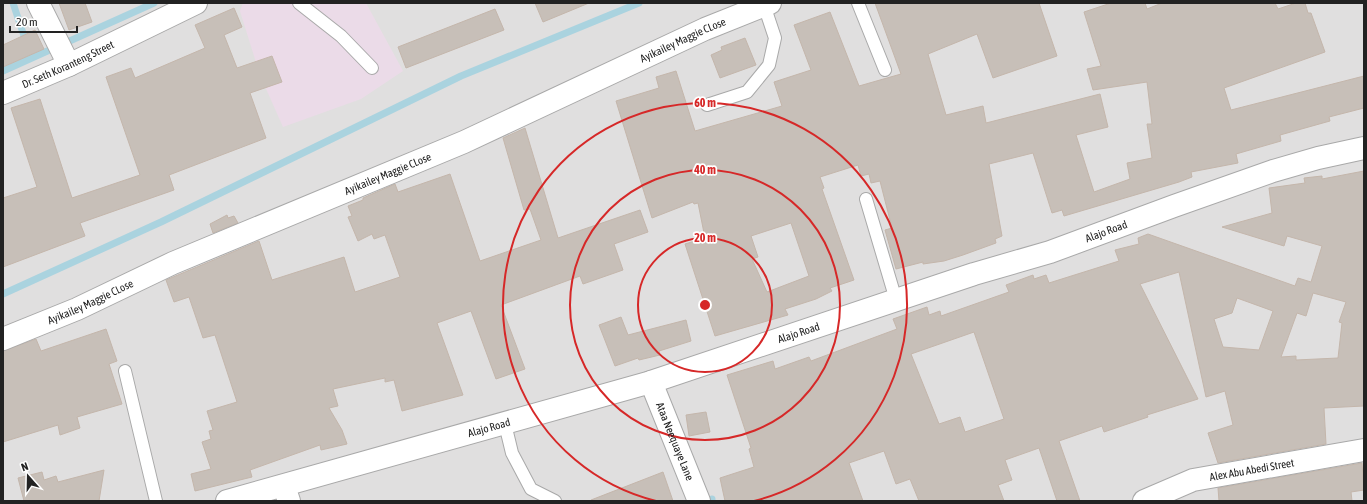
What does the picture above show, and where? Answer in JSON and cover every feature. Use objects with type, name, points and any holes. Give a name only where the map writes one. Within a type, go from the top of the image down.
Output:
[{"type":"street","points":[[38,3],[69,65]]},
{"type":"street","name":"Dr. Seth Koranteng Street","points":[[3,93],[69,65],[196,3]]},
{"type":"street","name":"Ayikailey Maggie CLose","points":[[3,339],[77,309],[180,260],[464,142],[705,29],[767,4]]},
{"type":"street","name":"Alajo Road","points":[[227,501],[287,493],[505,424],[652,382],[974,274],[1050,252],[1167,208],[1273,171],[1318,158],[1364,148]]},
{"type":"street","name":"Ataa Neequaye Lane","points":[[652,382],[699,501]]},
{"type":"street","name":"Alex Abu Abedi Street","points":[[1144,501],[1193,480],[1364,450]]},
{"type":"lane","points":[[299,3],[341,36],[372,68]]},
{"type":"lane","points":[[858,3],[884,70]]},
{"type":"lane","points":[[707,106],[747,92],[770,65],[775,38],[767,4]]},
{"type":"lane","points":[[866,199],[896,300]]},
{"type":"lane","points":[[125,371],[156,501]]},
{"type":"lane","points":[[505,424],[512,453],[531,489],[555,501]]},
{"type":"shaded area","points":[[3,3],[1364,3],[1364,501],[3,501]]},
{"type":"shaded area","points":[[243,3],[366,3],[403,71],[361,99],[283,127],[260,75],[240,11]]},
{"type":"building","points":[[59,3],[85,3],[92,22],[69,30]]},
{"type":"building","points":[[535,3],[589,3],[543,22]]},
{"type":"building","points":[[875,3],[1039,3],[1057,56],[993,78],[977,34],[928,54],[946,115],[983,106],[986,123],[1100,94],[1108,127],[1076,135],[1094,192],[1130,179],[1127,163],[1152,158],[1147,124],[1152,124],[1147,82],[1093,90],[1087,69],[1101,66],[1084,12],[1111,3],[1145,3],[1147,9],[1162,3],[1275,3],[1278,9],[1296,3],[1305,3],[1308,13],[1311,13],[1325,52],[1224,88],[1231,110],[1364,76],[1364,108],[1329,117],[1330,121],[1280,135],[1281,141],[1236,154],[1238,163],[1191,172],[1192,177],[1179,182],[1064,216],[1062,210],[1052,213],[1033,153],[989,164],[1002,236],[995,239],[996,243],[944,261],[923,264],[923,262],[896,269],[885,230],[892,228],[880,181],[871,183],[869,174],[861,176],[858,165],[820,177],[824,188],[822,189],[854,280],[830,288],[832,291],[816,299],[785,309],[788,315],[715,336],[685,244],[705,238],[698,203],[694,204],[693,202],[652,218],[616,101],[659,88],[656,77],[676,71],[695,131],[782,106],[774,82],[811,70],[794,25],[830,12],[859,86],[901,74]],"holes":[[[791,223],[809,276],[767,292],[752,259],[758,257],[751,236]]]},
{"type":"building","points":[[234,8],[242,27],[224,35],[237,68],[272,56],[282,82],[250,93],[266,138],[169,175],[174,190],[80,223],[85,236],[3,267],[3,198],[37,187],[11,108],[40,99],[72,198],[140,175],[106,77],[131,68],[135,78],[205,48],[195,25]]},
{"type":"building","points":[[495,9],[504,30],[406,68],[398,47]]},
{"type":"building","points":[[35,30],[44,49],[3,67],[3,45]]},
{"type":"building","points":[[745,38],[756,65],[720,78],[711,55],[722,50],[721,47]]},
{"type":"building","points":[[525,128],[558,238],[640,210],[648,232],[614,244],[623,270],[583,284],[580,276],[501,305],[525,369],[496,379],[471,311],[437,323],[463,395],[402,411],[394,380],[385,382],[385,378],[333,389],[338,406],[329,408],[342,430],[347,444],[321,450],[320,445],[250,470],[252,477],[195,491],[191,474],[211,469],[202,442],[211,439],[209,431],[213,430],[207,411],[237,402],[215,335],[203,338],[189,297],[174,302],[166,280],[259,241],[272,280],[344,257],[355,292],[400,277],[385,235],[374,239],[372,234],[358,241],[348,217],[352,216],[348,206],[395,184],[398,192],[450,174],[480,261],[541,240],[530,209],[524,210],[503,138]]},
{"type":"building","points":[[1364,171],[1364,406],[1324,408],[1326,444],[1218,463],[1208,433],[1233,425],[1225,391],[1206,397],[1179,272],[1140,284],[1198,399],[1147,415],[1148,417],[1104,432],[1102,426],[1059,441],[1080,501],[1057,501],[1039,448],[1005,460],[1012,480],[998,485],[1004,501],[919,501],[910,479],[896,484],[884,451],[849,463],[863,501],[725,501],[720,478],[754,467],[749,449],[751,448],[727,375],[773,361],[775,369],[809,357],[811,361],[897,329],[893,319],[927,307],[929,315],[940,311],[941,316],[1009,292],[1006,285],[1033,275],[1034,279],[1046,275],[1049,283],[1119,261],[1115,250],[1139,244],[1138,238],[1148,234],[1295,286],[1298,278],[1311,282],[1322,246],[1287,236],[1284,246],[1222,227],[1272,213],[1269,188],[1305,183],[1304,178],[1322,176],[1322,179]],"holes":[[[1313,293],[1346,302],[1339,322],[1342,323],[1338,358],[1296,360],[1296,356],[1281,357],[1297,313],[1306,316]],[[1237,298],[1273,311],[1259,350],[1223,347],[1214,319],[1232,313]],[[974,332],[1004,419],[965,432],[960,417],[939,424],[911,354]]]},
{"type":"building","points":[[227,215],[228,218],[234,216],[238,223],[213,233],[210,224]]},
{"type":"building","points":[[621,317],[628,335],[686,320],[691,341],[659,351],[660,355],[639,360],[638,358],[615,366],[599,325]]},
{"type":"building","points":[[106,329],[117,361],[109,364],[122,404],[77,417],[80,428],[60,435],[58,425],[3,442],[3,351],[36,339],[41,351]]},
{"type":"building","points":[[706,412],[710,432],[689,436],[686,415]]},
{"type":"building","points":[[1362,463],[1364,490],[1351,492],[1352,501],[1219,501],[1218,488]]},
{"type":"building","points":[[104,470],[99,501],[24,501],[18,478],[42,472],[44,480],[56,476],[58,482]]},
{"type":"building","points":[[663,472],[673,501],[591,501],[591,500]]},
{"type":"waterway","points":[[13,3],[27,45]]},
{"type":"waterway","points":[[3,71],[154,3]]},
{"type":"waterway","points":[[3,294],[161,222],[461,76],[639,3]]}]
